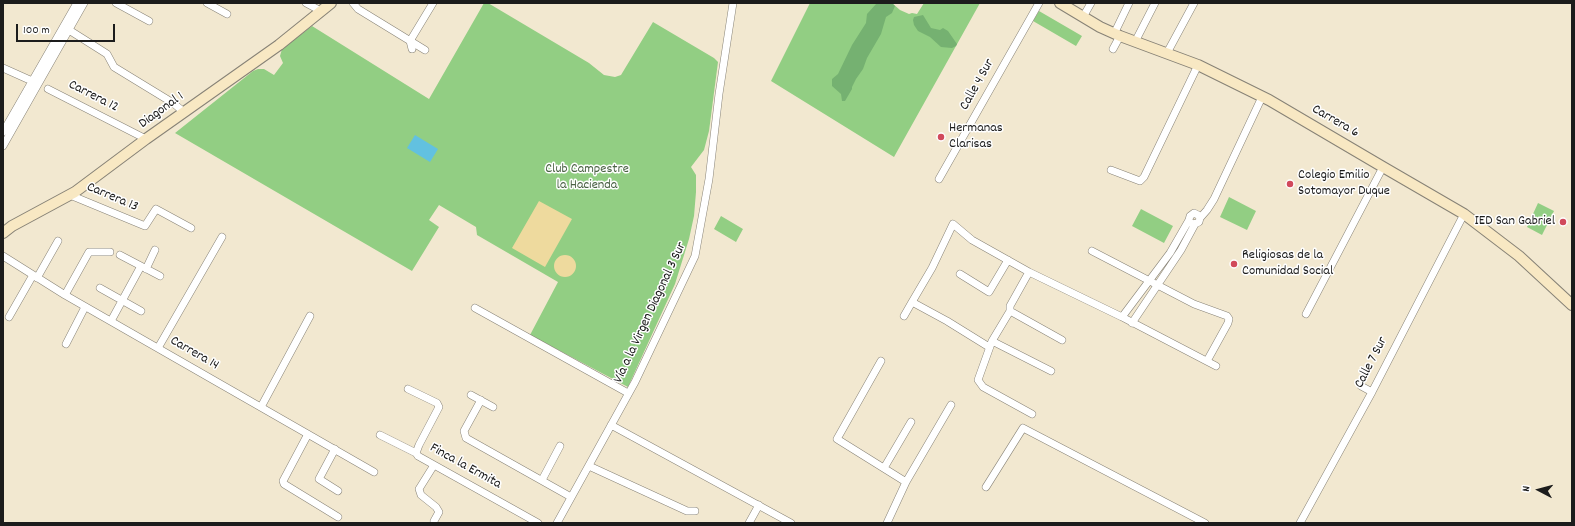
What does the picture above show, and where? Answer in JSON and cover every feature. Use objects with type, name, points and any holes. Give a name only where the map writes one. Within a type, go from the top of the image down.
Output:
[{"type":"main road","name":"Diagonal 1","points":[[3,233],[12,226],[75,192],[146,139],[279,44],[331,3]]},
{"type":"main road","name":"Carrera 6","points":[[1060,3],[1117,35],[1198,65],[1262,97],[1464,214],[1519,256],[1572,305]]},
{"type":"street","points":[[3,132],[77,3]]},
{"type":"street","points":[[3,146],[84,3]]},
{"type":"street","points":[[116,3],[149,21]]},
{"type":"street","points":[[207,3],[226,14]]},
{"type":"street","points":[[306,3],[320,11]]},
{"type":"street","points":[[352,3],[358,9],[425,50]]},
{"type":"street","points":[[412,48],[410,41],[433,3]]},
{"type":"street","name":"Vía a la Virgen Diagonal 3 Sur","points":[[557,523],[612,425],[695,256],[709,179],[719,94],[733,3]]},
{"type":"street","name":"Calle 4 Sur","points":[[939,180],[1039,3]]},
{"type":"street","points":[[1083,17],[1091,3]]},
{"type":"street","points":[[1113,49],[1129,3]]},
{"type":"street","points":[[1135,42],[1155,3]]},
{"type":"street","points":[[1167,53],[1194,3]]},
{"type":"street","points":[[69,30],[107,54],[114,67],[184,112]]},
{"type":"street","points":[[1111,170],[1140,181],[1144,177],[1198,65]]},
{"type":"street","points":[[3,68],[32,81]]},
{"type":"street","name":"Carrera 12","points":[[48,89],[146,139]]},
{"type":"street","points":[[1132,323],[1158,284],[1164,268],[1180,236],[1192,222],[1199,222],[1200,218],[1214,200],[1262,97]]},
{"type":"street","points":[[1306,314],[1383,167]]},
{"type":"street","name":"Carrera 13","points":[[70,195],[145,226],[156,209],[191,228]]},
{"type":"street","name":"Calle 7 Sur","points":[[1300,523],[1372,392],[1464,214]]},
{"type":"street","points":[[1122,317],[1130,309],[1149,280],[1164,268],[1187,240],[1192,222]]},
{"type":"street","points":[[904,316],[932,268],[953,224],[972,240],[1029,272],[1122,317],[1216,366]]},
{"type":"street","points":[[1180,236],[1187,240]]},
{"type":"street","points":[[158,348],[222,237]]},
{"type":"street","points":[[9,317],[58,241]]},
{"type":"street","points":[[110,321],[121,300],[155,250]]},
{"type":"street","points":[[1092,251],[1194,304],[1227,316],[1229,319],[1228,323],[1207,361]]},
{"type":"street","points":[[65,295],[89,252],[110,252]]},
{"type":"street","points":[[120,255],[160,276]]},
{"type":"street","name":"Carrera 14","points":[[3,256],[65,295],[374,472]]},
{"type":"street","points":[[960,274],[989,292],[1008,260]]},
{"type":"street","points":[[1029,272],[1010,306],[1010,311],[990,344],[978,380],[983,387],[1032,414]]},
{"type":"street","points":[[100,288],[141,311]]},
{"type":"street","points":[[912,302],[990,344],[1051,371]]},
{"type":"street","points":[[66,344],[86,307]]},
{"type":"street","points":[[475,308],[628,393]]},
{"type":"street","points":[[1130,309],[1138,314]]},
{"type":"street","points":[[1010,311],[1062,340]]},
{"type":"street","points":[[261,407],[310,316]]},
{"type":"street","points":[[880,361],[837,439],[906,482]]},
{"type":"street","points":[[1362,386],[1372,392]]},
{"type":"street","name":"Finca la Ermita","points":[[408,389],[436,403],[439,407],[419,445],[416,453],[418,456],[538,523]]},
{"type":"street","points":[[471,395],[493,407]]},
{"type":"street","points":[[481,400],[464,431],[466,438],[571,497]]},
{"type":"street","points":[[887,523],[906,482],[951,405]]},
{"type":"street","points":[[884,468],[911,422]]},
{"type":"street","points":[[612,425],[791,523]]},
{"type":"street","points":[[986,487],[1023,428],[1205,523]]},
{"type":"street","points":[[308,434],[283,481],[284,484],[338,517]]},
{"type":"street","points":[[380,435],[416,453]]},
{"type":"street","points":[[542,480],[560,446]]},
{"type":"street","points":[[335,449],[319,479],[338,490]]},
{"type":"street","points":[[434,465],[419,489],[421,495],[436,507],[439,512],[434,520]]},
{"type":"street","points":[[589,466],[686,511],[695,511]]},
{"type":"street","points":[[749,523],[759,505]]},
{"type":"green space","name":"Club Campestre la Hacienda","points":[[484,3],[488,3],[589,63],[604,75],[615,77],[621,75],[653,22],[714,58],[718,62],[709,131],[704,150],[691,167],[696,175],[696,192],[694,216],[689,239],[675,284],[628,387],[530,335],[558,282],[477,235],[476,227],[439,205],[429,220],[439,227],[412,271],[175,133],[253,71],[264,69],[274,75],[283,63],[280,56],[282,49],[312,26],[429,99]]},
{"type":"green space","points":[[810,3],[892,3],[900,10],[909,14],[917,14],[924,3],[980,3],[894,157],[771,81]]},
{"type":"green space","points":[[877,3],[892,3],[895,6],[892,13],[886,17],[881,34],[852,89],[845,101],[842,101],[841,94],[832,86],[832,79],[838,74],[852,45],[866,23],[867,14]]},
{"type":"green space","points":[[1039,11],[1082,36],[1076,46],[1033,21]]},
{"type":"green space","points":[[923,15],[931,28],[940,30],[943,28],[948,31],[957,44],[956,46],[952,48],[941,47],[930,37],[918,31],[913,20],[914,17]]},
{"type":"green space","points":[[1229,197],[1256,211],[1247,230],[1220,217]]},
{"type":"green space","points":[[1538,203],[1554,211],[1542,235],[1527,227]]},
{"type":"green space","points":[[1141,209],[1173,226],[1164,243],[1132,226]]},
{"type":"green space","points":[[721,216],[743,229],[736,242],[714,229]]},
{"type":"sand","points":[[539,201],[572,219],[545,267],[512,248]]},
{"type":"sand","points":[[565,255],[573,258],[576,266],[573,274],[565,277],[557,274],[554,266],[557,258]]},
{"type":"water","points":[[415,135],[438,149],[430,162],[407,148]]},
{"type":"place","name":"Hermanas Clarisas","points":[[941,137]]},
{"type":"place","name":"Colegio Emilio Sotomayor Duque","points":[[1290,184]]},
{"type":"place","name":"IED San Gabriel","points":[[1563,222]]},
{"type":"place","name":"Religiosas de la Comunidad Social","points":[[1234,264]]}]
